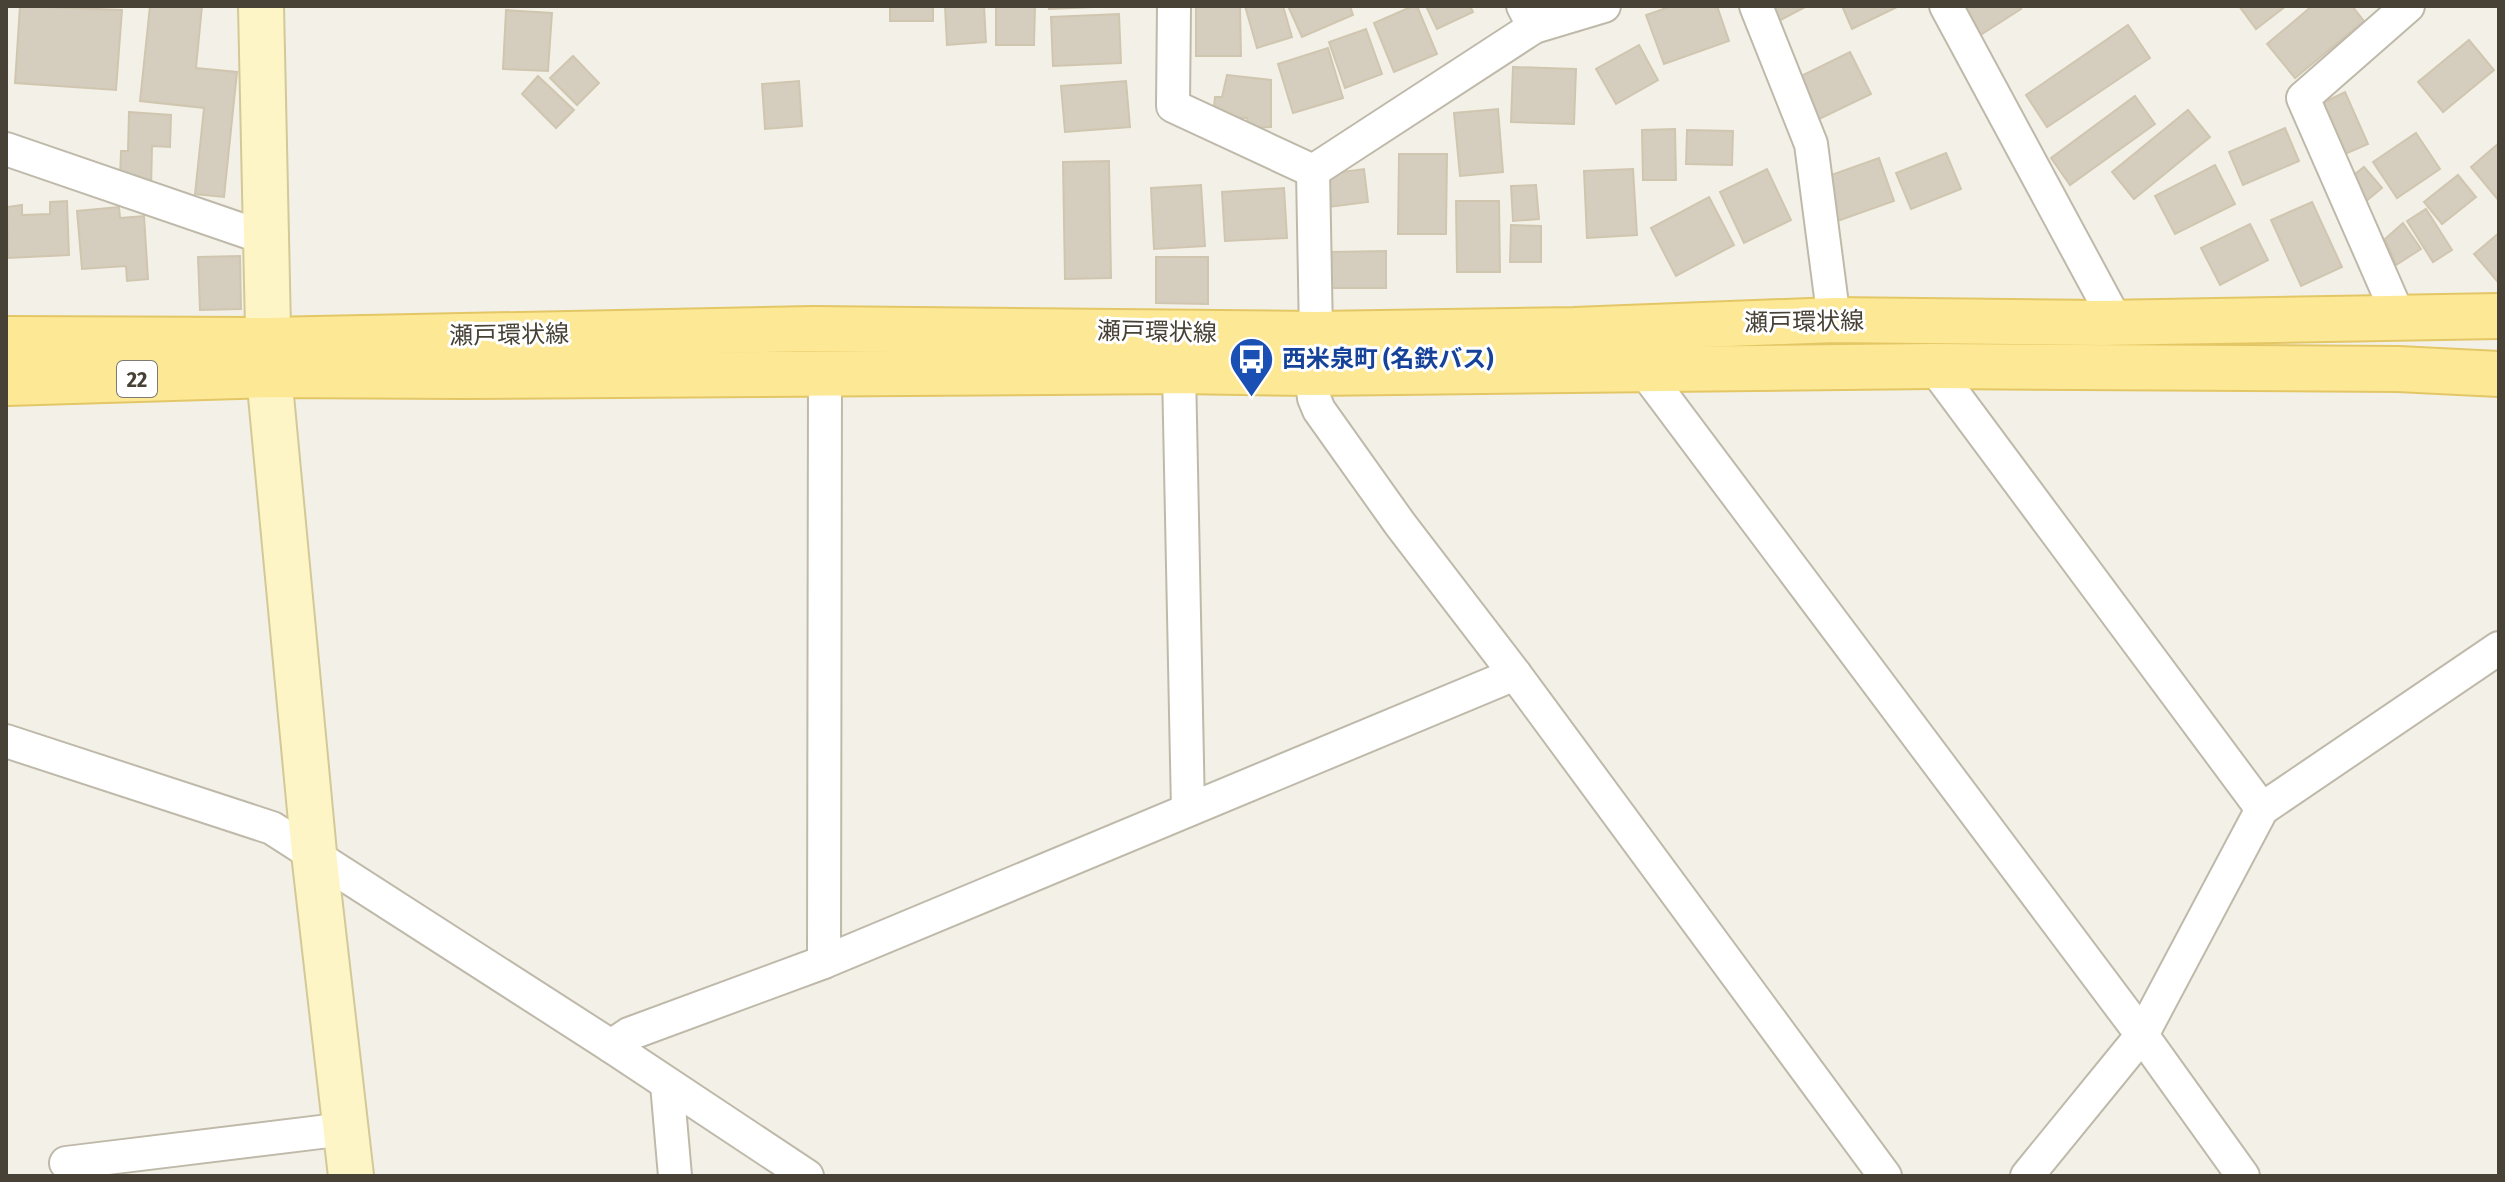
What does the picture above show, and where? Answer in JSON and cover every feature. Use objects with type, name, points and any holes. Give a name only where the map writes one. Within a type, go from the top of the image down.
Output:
[{"type":"main road","name":"瀬戸環状線","points":[[6,339],[268,357],[481,376],[1179,371],[1313,354],[1574,330],[1834,320],[2117,323],[2499,316]]},
{"type":"main road","name":"瀬戸環状線","points":[[6,383],[268,357],[813,329],[1642,368],[2398,369],[2499,374]]},
{"type":"street","points":[[261,6],[268,357],[314,853],[351,1176]]},
{"type":"street","points":[[1174,6],[1173,106],[1313,171]]},
{"type":"street","points":[[1313,171],[1529,16],[1604,6]]},
{"type":"street","points":[[1756,6],[1811,144],[1834,320]]},
{"type":"street","points":[[1946,6],[2117,323]]},
{"type":"street","points":[[2399,317],[2303,98],[2408,6]]},
{"type":"street","points":[[6,149],[268,239]]},
{"type":"street","points":[[1313,171],[1314,398],[1319,410],[1400,524],[1515,674],[1885,1176]]},
{"type":"street","points":[[1933,366],[2262,809]]},
{"type":"street","points":[[1642,368],[2142,1035],[2243,1176]]},
{"type":"street","points":[[1179,371],[1188,810]]},
{"type":"street","points":[[824,962],[825,373]]},
{"type":"street","points":[[2027,1176],[2142,1035],[2262,809],[2499,648]]},
{"type":"street","points":[[611,1046],[629,1034],[824,962],[1515,674]]},
{"type":"street","points":[[6,741],[272,828],[807,1176]]},
{"type":"street","points":[[667,1084],[675,1176]]},
{"type":"street","points":[[66,1163],[345,1129]]},
{"type":"building","points":[[20,6],[122,10],[116,90],[15,83]]},
{"type":"building","points":[[150,6],[202,6],[196,68],[237,72],[224,197],[195,194],[204,108],[140,101]]},
{"type":"building","points":[[890,6],[933,6],[933,21],[890,21]]},
{"type":"building","points":[[945,6],[984,6],[986,42],[947,45]]},
{"type":"building","points":[[996,6],[1035,6],[1034,45],[996,45]]},
{"type":"building","points":[[1049,6],[1093,6],[1093,7],[1049,9]]},
{"type":"building","points":[[1196,6],[1240,6],[1241,56],[1196,56]]},
{"type":"building","points":[[1245,6],[1283,6],[1292,37],[1257,48]]},
{"type":"building","points":[[1288,6],[1350,6],[1353,15],[1302,37]]},
{"type":"building","points":[[1417,6],[1437,54],[1394,72],[1374,23]]},
{"type":"building","points":[[1426,6],[1470,6],[1473,12],[1437,29]]},
{"type":"building","points":[[1672,6],[1717,6],[1729,41],[1664,64],[1646,15]]},
{"type":"building","points":[[1763,6],[1807,6],[1773,24]]},
{"type":"building","points":[[1842,6],[1899,6],[1852,29]]},
{"type":"building","points":[[1953,6],[2019,6],[2021,9],[1974,39]]},
{"type":"building","points":[[2239,6],[2286,6],[2256,29]]},
{"type":"building","points":[[2312,6],[2352,6],[2364,21],[2295,78],[2267,44]]},
{"type":"building","points":[[506,10],[552,13],[548,71],[503,69]]},
{"type":"building","points":[[1119,14],[1121,63],[1053,66],[1051,17]]},
{"type":"building","points":[[2128,25],[2150,58],[2047,127],[2026,95]]},
{"type":"building","points":[[1366,29],[1382,74],[1345,88],[1329,42]]},
{"type":"building","points":[[2469,40],[2494,70],[2443,112],[2418,82]]},
{"type":"building","points":[[1639,45],[1658,80],[1616,104],[1596,69]]},
{"type":"building","points":[[1328,48],[1343,98],[1293,113],[1278,64]]},
{"type":"building","points":[[1850,52],[1871,94],[1809,124],[1789,82]]},
{"type":"building","points":[[573,56],[599,83],[577,105],[550,78]]},
{"type":"building","points":[[1513,67],[1576,69],[1574,124],[1511,122]]},
{"type":"building","points":[[1227,75],[1271,80],[1271,127],[1250,128],[1247,118],[1213,117],[1215,97],[1222,97]]},
{"type":"building","points":[[538,76],[574,110],[556,128],[522,94]]},
{"type":"building","points":[[799,81],[802,126],[765,129],[762,84]]},
{"type":"building","points":[[1126,81],[1130,127],[1065,132],[1061,86]]},
{"type":"building","points":[[2345,92],[2368,144],[2336,158],[2314,107]]},
{"type":"building","points":[[2135,96],[2155,124],[2070,185],[2051,158]]},
{"type":"building","points":[[1498,109],[1503,172],[1460,176],[1454,113]]},
{"type":"building","points":[[2188,110],[2210,137],[2134,199],[2112,172]]},
{"type":"building","points":[[129,112],[171,115],[170,147],[152,146],[151,191],[120,179],[121,151],[128,151]]},
{"type":"building","points":[[2285,128],[2299,161],[2243,185],[2229,152]]},
{"type":"building","points":[[1675,129],[1676,180],[1643,180],[1642,130]]},
{"type":"building","points":[[1687,130],[1733,131],[1732,165],[1686,164]]},
{"type":"building","points":[[2416,133],[2440,169],[2397,198],[2373,162]]},
{"type":"building","points":[[2499,143],[2499,201],[2471,167]]},
{"type":"building","points":[[1946,153],[1961,189],[1911,209],[1896,173]]},
{"type":"building","points":[[1399,154],[1447,154],[1446,234],[1398,234]]},
{"type":"building","points":[[1879,158],[1894,201],[1832,223],[1817,180]]},
{"type":"building","points":[[1109,161],[1111,278],[1065,279],[1063,162]]},
{"type":"building","points":[[2215,165],[2235,204],[2175,234],[2155,196]]},
{"type":"building","points":[[2364,167],[2382,188],[2359,207],[2341,185]]},
{"type":"building","points":[[1364,169],[1368,202],[1329,207],[1326,174]]},
{"type":"building","points":[[1633,169],[1637,235],[1587,238],[1584,171]]},
{"type":"building","points":[[1767,169],[1791,220],[1744,243],[1720,192]]},
{"type":"building","points":[[2458,175],[2476,197],[2442,224],[2424,202]]},
{"type":"building","points":[[1201,185],[1205,246],[1154,249],[1151,188]]},
{"type":"building","points":[[1536,185],[1539,219],[1513,221],[1511,186]]},
{"type":"building","points":[[1284,188],[1287,238],[1225,241],[1222,192]]},
{"type":"building","points":[[1709,197],[1734,245],[1676,276],[1651,228]]},
{"type":"building","points":[[67,201],[69,255],[8,258],[7,207],[22,205],[22,215],[50,214],[50,202]]},
{"type":"building","points":[[1456,201],[1499,201],[1500,272],[1457,272]]},
{"type":"building","points":[[2312,202],[2342,267],[2301,286],[2271,220]]},
{"type":"building","points":[[119,207],[120,218],[144,216],[148,279],[127,281],[126,266],[82,269],[77,211]]},
{"type":"building","points":[[2426,209],[2452,250],[2433,262],[2407,221]]},
{"type":"building","points":[[2403,223],[2421,249],[2396,265],[2385,239]]},
{"type":"building","points":[[2250,224],[2268,260],[2220,285],[2201,248]]},
{"type":"building","points":[[1511,225],[1541,226],[1541,262],[1510,262]]},
{"type":"building","points":[[2499,233],[2499,279],[2497,281],[2474,254]]},
{"type":"building","points":[[1386,251],[1386,288],[1330,288],[1330,252]]},
{"type":"building","points":[[240,256],[241,309],[200,310],[198,257]]},
{"type":"building","points":[[1156,257],[1208,257],[1208,304],[1156,303]]},
{"type":"place","name":"西米泉町 (名鉄バス)","points":[[1251,398]]}]
